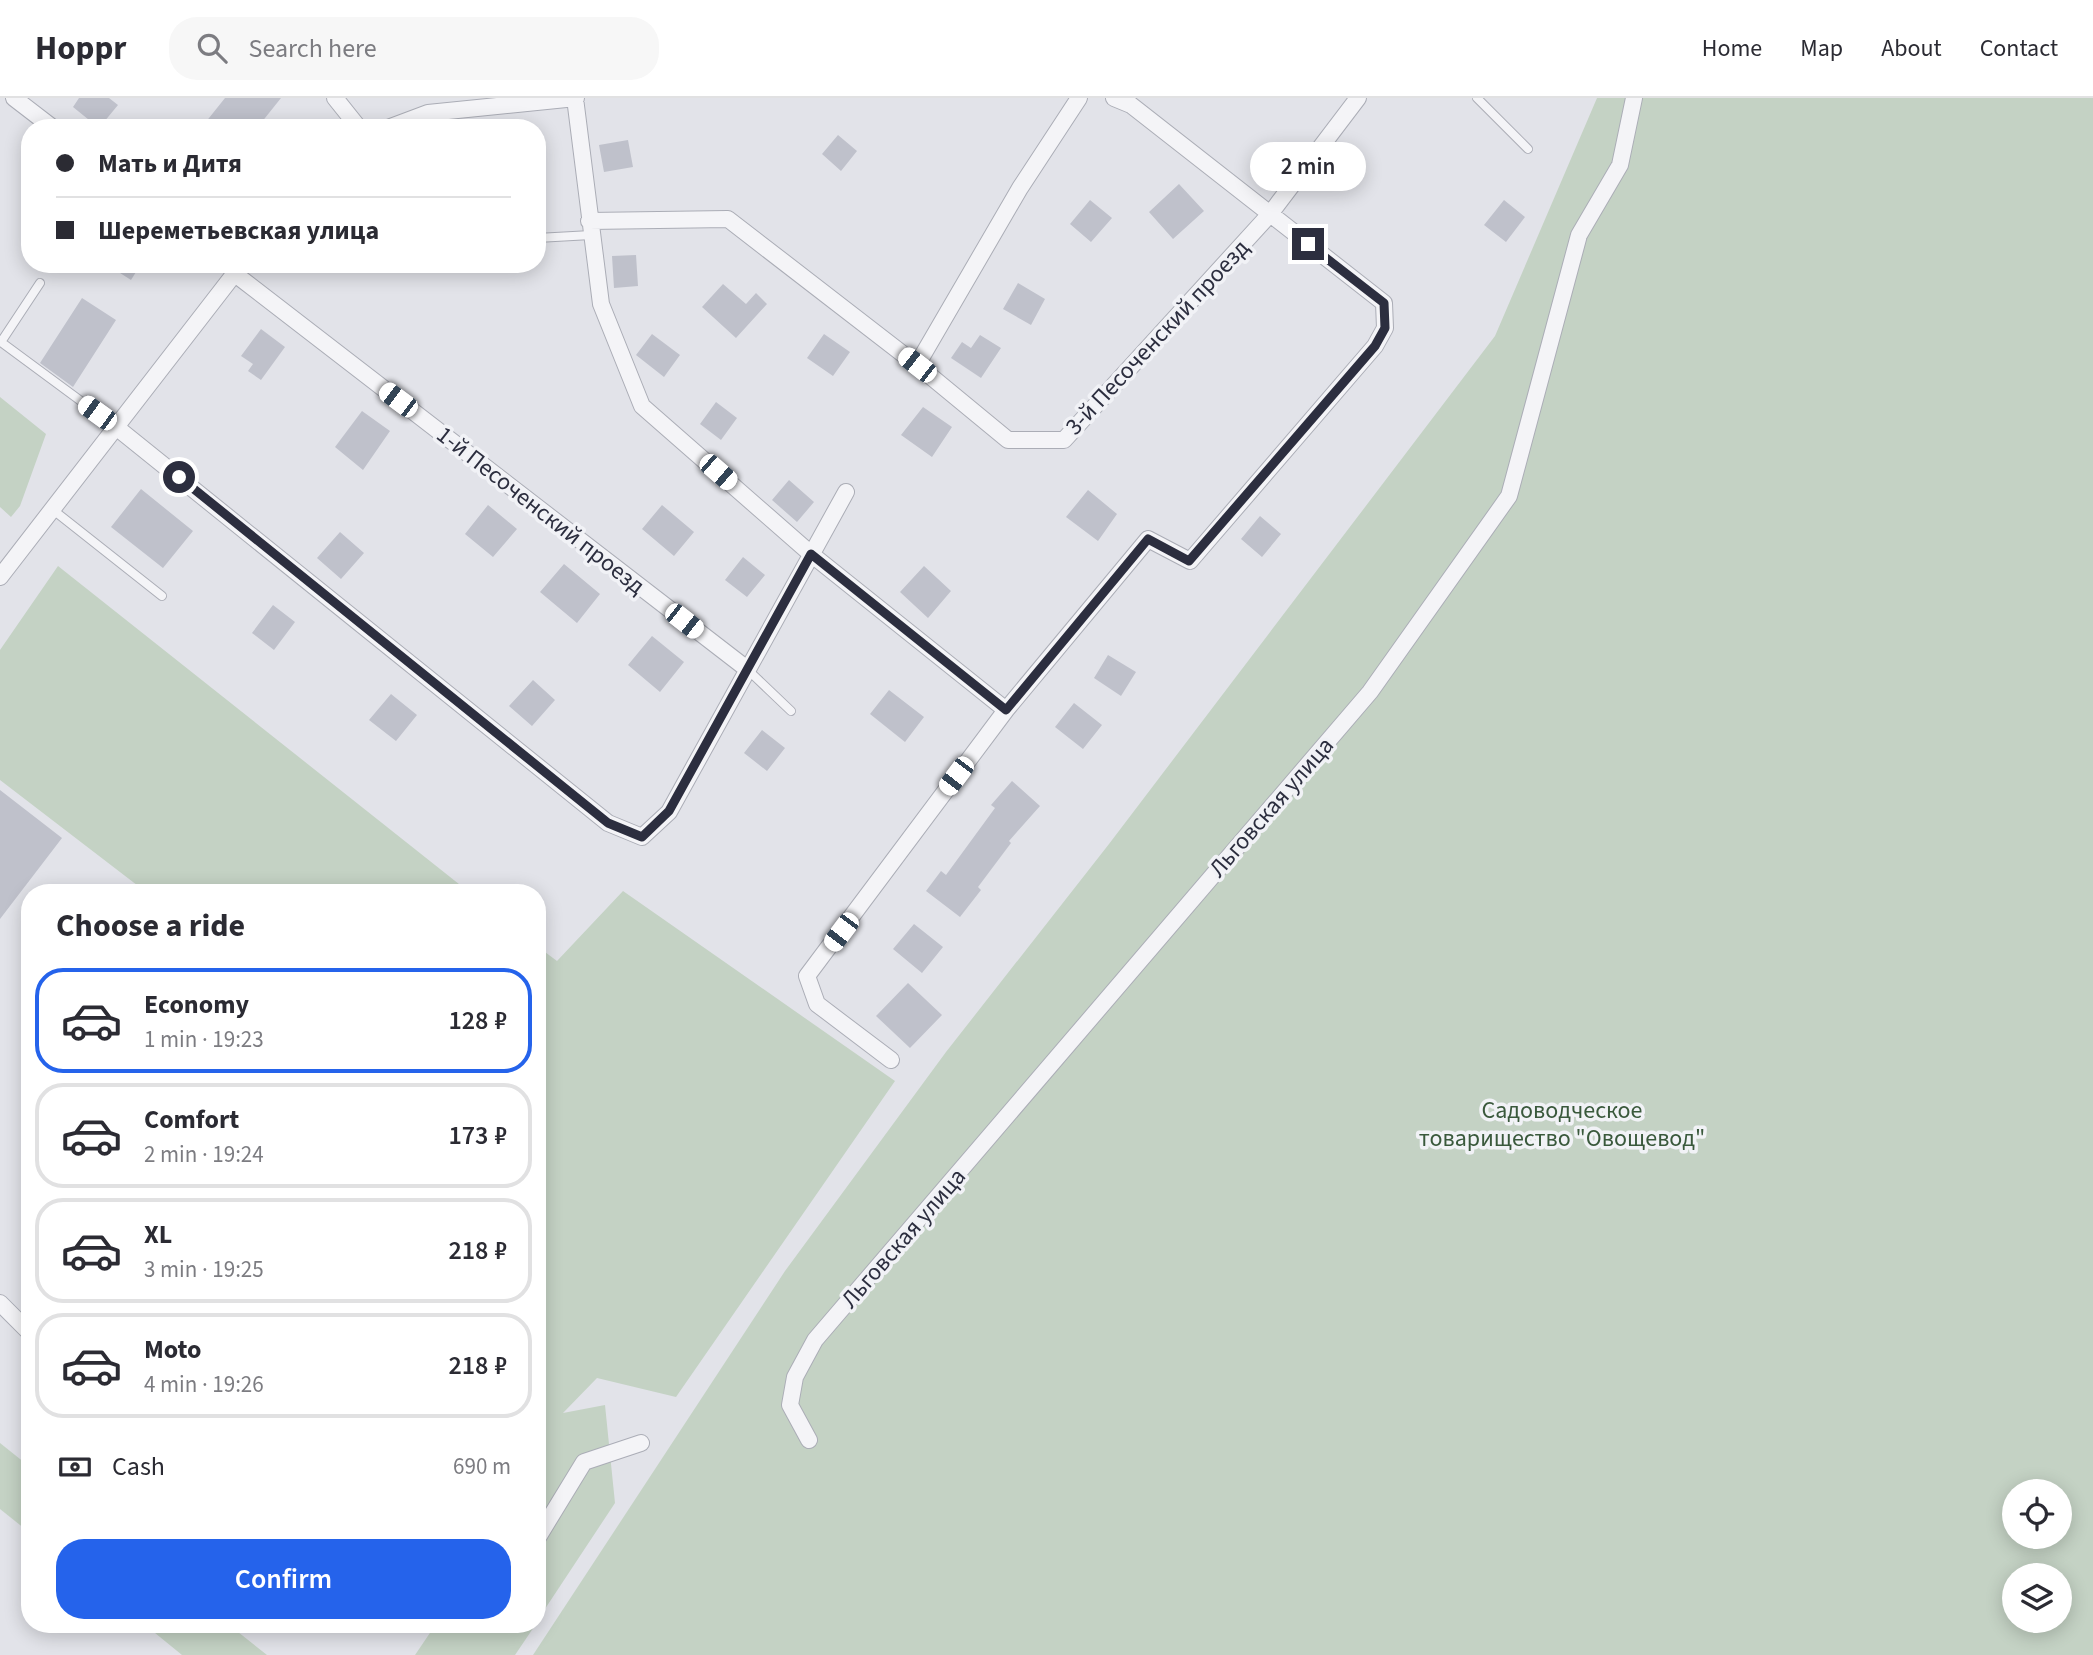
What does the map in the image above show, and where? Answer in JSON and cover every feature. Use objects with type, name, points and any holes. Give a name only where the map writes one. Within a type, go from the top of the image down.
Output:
[{"type":"street","points":[[15,98],[42,119]]},
{"type":"street","points":[[335,98],[352,119]]},
{"type":"street","points":[[412,119],[428,113],[490,103],[575,98],[601,304],[642,406],[811,554],[1006,710]]},
{"type":"street","points":[[917,365],[1020,188],[1079,98]]},
{"type":"street","points":[[891,1060],[817,1004],[807,976],[1006,710],[1148,539],[1189,561],[1375,346],[1385,328],[1384,303],[1132,105],[1114,98]]},
{"type":"street","name":"3-й Песоченский проезд","points":[[590,228],[728,219],[917,365],[1008,440],[1064,440],[1270,214],[1358,98]]},
{"type":"street","name":"Льговская улица","points":[[809,1440],[790,1405],[795,1377],[816,1340],[1370,692],[1509,496],[1579,234],[1620,164],[1634,98]]},
{"type":"street","points":[[0,577],[236,273]]},
{"type":"street","name":"1-й Песоченский проезд","points":[[244,273],[747,669]]},
{"type":"street","points":[[116,427],[608,823],[642,837],[669,811],[846,492]]},
{"type":"street","points":[[0,1303],[21,1323]]},
{"type":"street","points":[[546,1524],[583,1462],[640,1443]]},
{"type":"lane","points":[[1477,98],[1528,149]]},
{"type":"lane","points":[[546,236],[590,228]]},
{"type":"lane","points":[[40,283],[1,342],[116,427]]},
{"type":"lane","points":[[52,509],[162,596]]},
{"type":"lane","points":[[747,669],[791,711]]},
{"type":"green space","name":"Садоводческое товарищество \"Овощевод\"","points":[[1597,98],[2093,98],[2093,1655],[533,1655],[785,1271],[946,1052],[1109,844],[1495,336]]},
{"type":"green space","points":[[0,397],[46,434],[20,506],[11,517],[0,507]]},
{"type":"green space","points":[[58,566],[459,884],[136,884],[0,780],[0,650]]},
{"type":"green space","points":[[623,891],[895,1081],[676,1397],[597,1378],[563,1413],[605,1405],[615,1503],[546,1607],[546,953],[557,961]]},
{"type":"green space","points":[[0,1443],[21,1460],[21,1526],[0,1509]]},
{"type":"green space","points":[[155,1633],[239,1633],[267,1655],[182,1655]]},
{"type":"green space","points":[[430,1633],[530,1633],[515,1655],[415,1655]]},
{"type":"building","points":[[79,98],[109,98],[118,105],[106,119],[88,119],[73,107]]},
{"type":"building","points":[[225,98],[281,98],[264,119],[208,119]]},
{"type":"building","points":[[838,135],[857,151],[841,171],[822,154]]},
{"type":"building","points":[[628,140],[633,167],[604,172],[599,145]]},
{"type":"building","points":[[1179,184],[1204,211],[1173,239],[1149,212]]},
{"type":"building","points":[[1090,200],[1112,218],[1091,242],[1070,224]]},
{"type":"building","points":[[1504,200],[1525,217],[1506,242],[1484,225]]},
{"type":"building","points":[[636,255],[638,286],[614,288],[612,256]]},
{"type":"building","points":[[120,273],[135,273],[131,280]]},
{"type":"building","points":[[1018,283],[1045,299],[1031,325],[1003,309]]},
{"type":"building","points":[[723,284],[746,304],[756,293],[767,304],[736,338],[702,307]]},
{"type":"building","points":[[82,298],[116,320],[73,387],[40,363]]},
{"type":"building","points":[[261,329],[285,347],[261,380],[248,371],[253,364],[241,356]]},
{"type":"building","points":[[652,334],[680,355],[664,377],[636,355]]},
{"type":"building","points":[[824,334],[850,352],[833,376],[807,358]]},
{"type":"building","points":[[980,335],[1001,348],[981,378],[951,358],[962,342],[971,348]]},
{"type":"building","points":[[716,402],[737,418],[721,440],[700,424]]},
{"type":"building","points":[[923,407],[952,427],[932,457],[901,435]]},
{"type":"building","points":[[362,411],[390,431],[363,470],[335,447]]},
{"type":"building","points":[[789,480],[814,502],[797,522],[772,500]]},
{"type":"building","points":[[141,489],[193,531],[163,568],[111,527]]},
{"type":"building","points":[[1088,490],[1117,514],[1098,541],[1066,517]]},
{"type":"building","points":[[488,505],[517,529],[493,557],[465,534]]},
{"type":"building","points":[[662,505],[694,532],[674,556],[642,529]]},
{"type":"building","points":[[1260,516],[1281,534],[1262,557],[1241,539]]},
{"type":"building","points":[[340,532],[364,553],[341,579],[317,558]]},
{"type":"building","points":[[743,557],[765,575],[747,597],[725,580]]},
{"type":"building","points":[[564,564],[600,594],[577,623],[540,592]]},
{"type":"building","points":[[924,566],[951,591],[928,618],[900,592]]},
{"type":"building","points":[[273,605],[295,622],[274,650],[252,633]]},
{"type":"building","points":[[652,636],[684,662],[660,692],[628,665]]},
{"type":"building","points":[[1108,655],[1136,672],[1121,696],[1094,678]]},
{"type":"building","points":[[533,680],[555,700],[532,726],[509,706]]},
{"type":"building","points":[[889,690],[924,717],[905,742],[870,714]]},
{"type":"building","points":[[391,694],[417,715],[396,741],[369,720]]},
{"type":"building","points":[[1074,703],[1102,725],[1083,749],[1055,727]]},
{"type":"building","points":[[762,730],[785,748],[767,771],[744,753]]},
{"type":"building","points":[[1012,781],[1040,806],[1009,841],[1011,843],[978,887],[981,890],[960,917],[926,891],[941,871],[946,875],[995,808],[991,805]]},
{"type":"building","points":[[0,790],[62,838],[27,884],[21,884],[21,892],[0,919]]},
{"type":"building","points":[[914,924],[943,947],[922,973],[893,949]]},
{"type":"building","points":[[908,983],[942,1015],[910,1048],[876,1016]]},
{"type":"route","points":[[179,477],[608,823],[642,837],[669,811],[811,554],[1006,710],[1148,539],[1189,561],[1301,434],[1375,346],[1385,328],[1384,303],[1308,244]]}]
